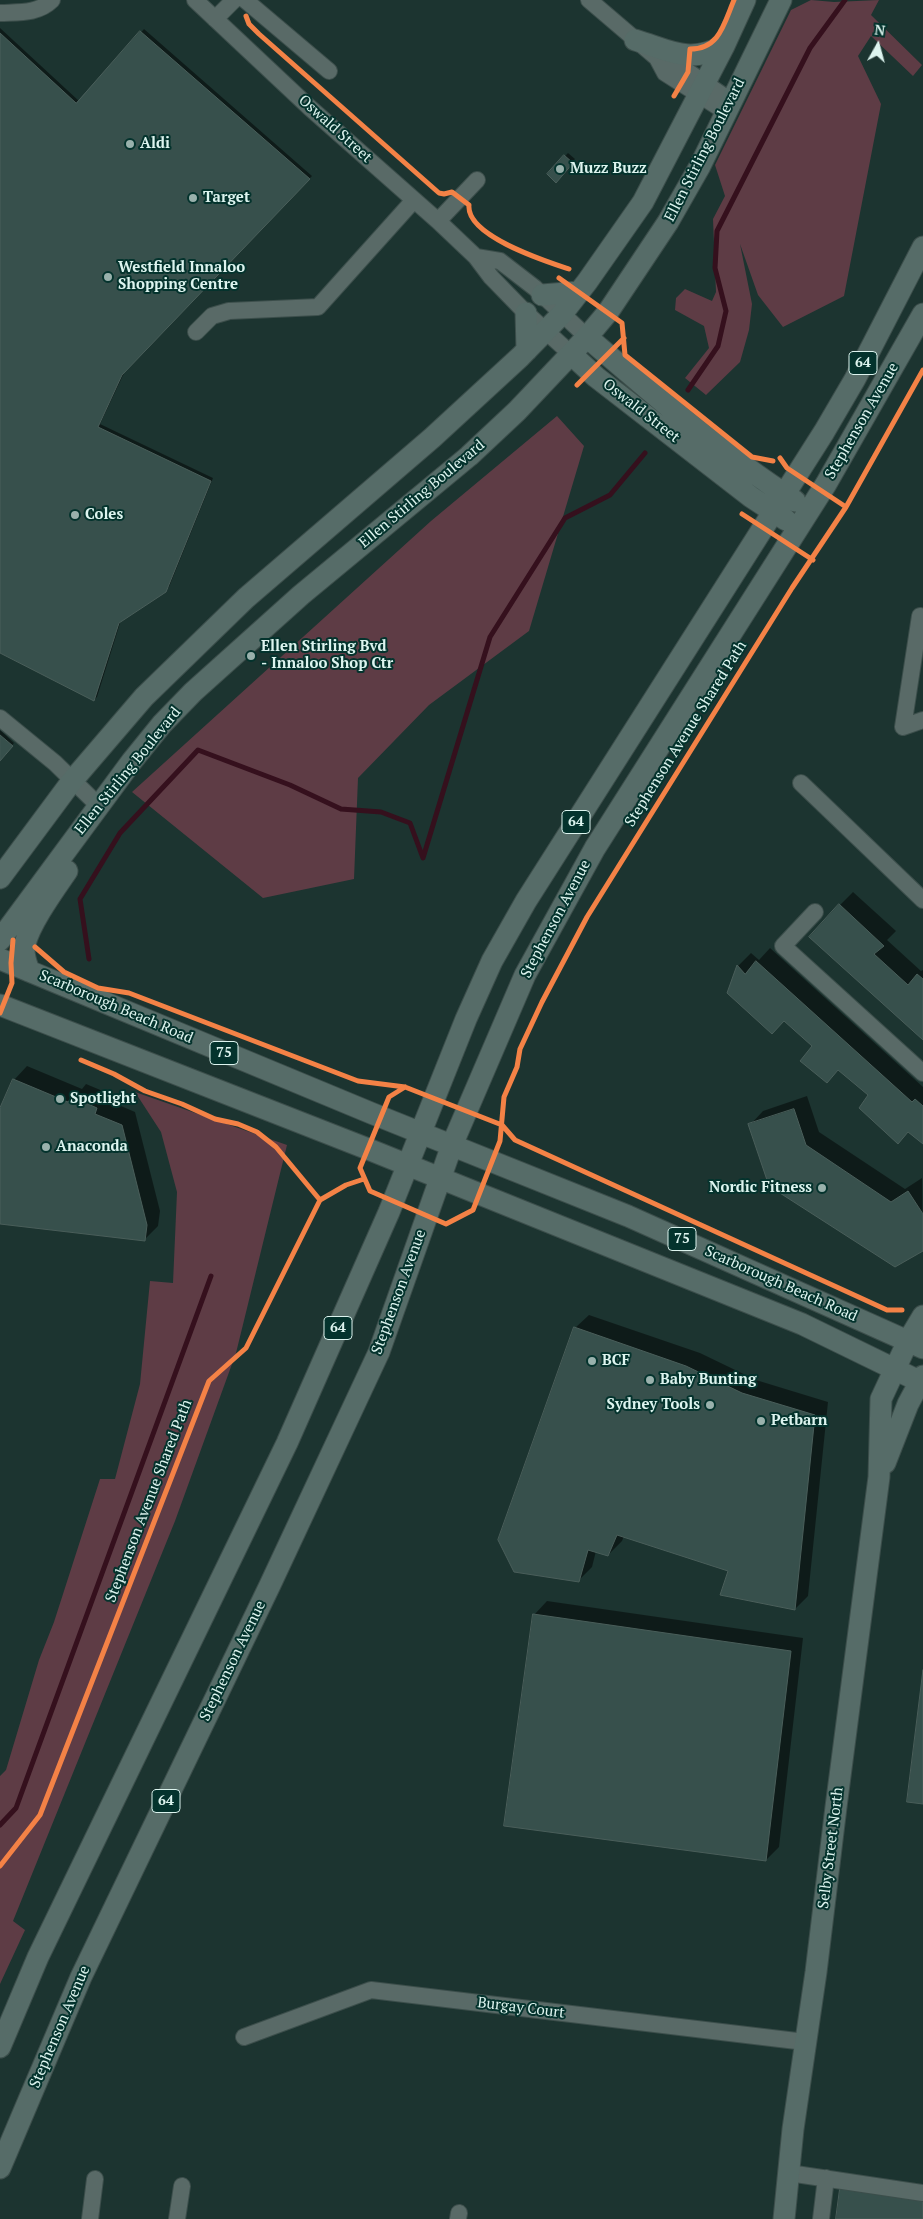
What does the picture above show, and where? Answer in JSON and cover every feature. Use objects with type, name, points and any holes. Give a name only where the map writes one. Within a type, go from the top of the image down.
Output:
[{"type":"main road","name":"Ellen Stirling Boulevard","points":[[0,878],[72,782],[144,697],[246,598],[432,438],[546,332],[562,314],[643,202],[724,46],[745,0]]},
{"type":"main road","name":"Ellen Stirling Boulevard","points":[[0,940],[98,805],[162,724],[193,692],[301,595],[469,456],[517,411],[587,338],[608,312],[668,222],[700,166],[781,0]]},
{"type":"main road","points":[[635,40],[690,56],[708,54],[724,46]]},
{"type":"main road","name":"Stephenson Avenue","points":[[0,2047],[38,1957],[287,1443],[355,1292],[466,1019],[492,961],[521,910],[779,503],[855,379],[923,247]]},
{"type":"main road","points":[[542,295],[579,292]]},
{"type":"main road","points":[[526,313],[527,350]]},
{"type":"main road","name":"Stephenson Avenue","points":[[0,2168],[81,1977],[270,1585],[379,1352],[452,1145],[525,976],[595,848],[804,520],[868,413],[923,314]]},
{"type":"main road","name":"Oswald Street","points":[[587,338],[762,480],[779,503]]},
{"type":"main road","name":"Oswald Street","points":[[571,354],[604,383],[804,520]]},
{"type":"main road","points":[[29,971],[24,958],[24,944],[43,907],[82,847],[98,805]]},
{"type":"main road","name":"Scarborough Beach Road","points":[[0,959],[322,1093],[628,1216],[915,1345]]},
{"type":"main road","name":"Scarborough Beach Road","points":[[0,1005],[802,1324],[894,1369],[922,1380]]},
{"type":"main road","name":"Selby Street North","points":[[784,2219],[805,2042],[816,1972],[879,1477],[881,1399],[894,1369],[915,1345],[923,1316]]},
{"type":"main road","name":"Selby Street North","points":[[879,1477],[908,1404],[922,1380]]},
{"type":"street","points":[[0,13],[33,6],[41,8],[52,0]]},
{"type":"street","name":"Oswald Street","points":[[195,0],[309,107],[438,221],[476,257],[491,277],[526,313],[571,354]]},
{"type":"street","points":[[215,19],[234,0]]},
{"type":"street","points":[[245,0],[329,71]]},
{"type":"street","points":[[589,0],[657,58],[665,73],[702,89],[729,106]]},
{"type":"street","points":[[438,221],[477,180]]},
{"type":"street","points":[[196,332],[212,316],[229,311],[318,307],[414,200]]},
{"type":"street","name":"Oswald Street","points":[[476,257],[500,261],[542,295],[587,338]]},
{"type":"street","points":[[920,616],[903,727],[923,720]]},
{"type":"street","points":[[0,718],[55,763],[72,782],[98,805]]},
{"type":"street","points":[[801,783],[923,900]]},
{"type":"street","points":[[815,912],[784,946],[923,1073]]},
{"type":"street","name":"Burgay Court","points":[[244,2037],[371,1990],[805,2042]]},
{"type":"street","points":[[789,2173],[923,2193]]},
{"type":"street","points":[[821,2219],[826,2178]]},
{"type":"street","points":[[90,2219],[95,2179]]},
{"type":"street","points":[[178,2219],[182,2186]]},
{"type":"shaded area","points":[[811,0],[834,2],[879,0],[871,15],[922,65],[913,76],[871,36],[858,56],[881,104],[844,296],[783,327],[758,295],[740,244],[752,304],[749,330],[740,362],[706,395],[685,378],[709,348],[704,326],[675,310],[676,298],[685,289],[712,301],[716,292],[713,219],[725,196],[715,165],[791,10]]},
{"type":"shaded area","points":[[557,416],[584,446],[529,631],[429,705],[358,778],[354,879],[263,898],[132,792],[431,521]]},
{"type":"shaded area","points":[[135,1092],[287,1145],[236,1353],[175,1521],[13,1921],[25,1930],[0,1984],[0,1776],[6,1770],[39,1660],[54,1622],[100,1479],[115,1479],[140,1384],[150,1281],[173,1283],[177,1192],[161,1132]]},
{"type":"building","name":"Westfield Innaloo Shopping Centre","points":[[140,31],[310,179],[122,375],[98,427],[211,481],[166,592],[119,623],[94,701],[0,653],[0,33],[76,103]]},
{"type":"building","name":"Muzz Buzz","points":[[564,155],[573,163],[556,183],[547,174]]},
{"type":"building","points":[[0,735],[13,746],[0,761]]},
{"type":"building","points":[[839,904],[884,946],[874,954],[908,985],[917,974],[923,979],[923,1040],[809,937]]},
{"type":"building","points":[[756,961],[912,1102],[915,1099],[923,1106],[923,1144],[908,1132],[898,1144],[859,1108],[868,1095],[838,1070],[827,1083],[800,1061],[812,1046],[784,1021],[772,1034],[727,993],[737,965],[745,974]]},
{"type":"building","points":[[13,1079],[68,1102],[72,1097],[97,1108],[95,1114],[122,1125],[147,1225],[145,1241],[0,1224],[0,1108]]},
{"type":"building","name":"Nordic Fitness","points":[[794,1109],[806,1145],[891,1202],[908,1191],[923,1214],[923,1251],[895,1267],[769,1186],[748,1124]]},
{"type":"building","points":[[574,1327],[686,1366],[742,1393],[815,1415],[795,1610],[720,1595],[728,1571],[617,1535],[608,1556],[588,1550],[579,1582],[514,1572],[498,1540]]},
{"type":"building","points":[[533,1614],[791,1651],[766,1861],[504,1826]]},
{"type":"building","points":[[923,1670],[923,1804],[907,1802]]},
{"type":"building","points":[[840,2189],[923,2200],[923,2219],[836,2219]]},
{"type":"waterway","points":[[688,390],[718,346],[726,311],[715,268],[717,231],[810,48],[845,0]]},
{"type":"waterway","points":[[89,959],[80,899],[120,833],[198,750],[290,785],[341,809],[381,812],[410,823],[423,858],[490,637],[565,518],[610,495],[645,453]]},
{"type":"waterway","points":[[0,1825],[16,1808],[211,1276]]},
{"type":"cycle path","points":[[674,96],[688,72],[690,49],[700,48],[714,40],[724,26],[734,0]]},
{"type":"cycle path","points":[[246,16],[249,24],[259,34],[439,193],[452,192],[469,205],[471,216],[480,227],[509,246],[569,269]]},
{"type":"cycle path","points":[[559,278],[622,323],[625,355],[752,457],[773,461]]},
{"type":"cycle path","points":[[577,385],[624,338]]},
{"type":"cycle path","name":"Stephenson Avenue Shared Path","points":[[405,1087],[389,1097],[360,1168],[370,1191],[446,1224],[473,1210],[500,1141],[504,1097],[517,1067],[520,1049],[542,1002],[587,917],[792,588],[846,507],[923,370]]},
{"type":"cycle path","points":[[780,458],[787,468],[846,507]]},
{"type":"cycle path","points":[[742,514],[813,560]]},
{"type":"cycle path","points":[[0,1013],[12,983],[13,940]]},
{"type":"cycle path","points":[[35,947],[64,972],[98,988],[129,993],[358,1081],[405,1087],[502,1125],[515,1140],[887,1310],[902,1310]]},
{"type":"cycle path","points":[[81,1060],[114,1074],[145,1091],[182,1104],[215,1119],[238,1124],[257,1132],[276,1147],[320,1200]]},
{"type":"cycle path","name":"Stephenson Avenue Shared Path","points":[[0,1866],[40,1815],[209,1381],[246,1348],[320,1200],[346,1185],[364,1179]]},
{"type":"place","name":"Aldi","points":[[130,144]]},
{"type":"place","name":"Muzz Buzz","points":[[560,169]]},
{"type":"place","name":"Target","points":[[193,198]]},
{"type":"place","name":"Westfield Innaloo Shopping Centre","points":[[108,277]]},
{"type":"place","name":"Coles","points":[[75,515]]},
{"type":"place","name":"Ellen Stirling Bvd - Innaloo Shop Ctr","points":[[251,656]]},
{"type":"place","name":"Spotlight","points":[[60,1099]]},
{"type":"place","name":"Anaconda","points":[[46,1147]]},
{"type":"place","name":"Nordic Fitness","points":[[822,1188]]},
{"type":"place","name":"BCF","points":[[592,1361]]},
{"type":"place","name":"Baby Bunting","points":[[650,1380]]},
{"type":"place","name":"Sydney Tools","points":[[710,1405]]},
{"type":"place","name":"Petbarn","points":[[761,1421]]}]
